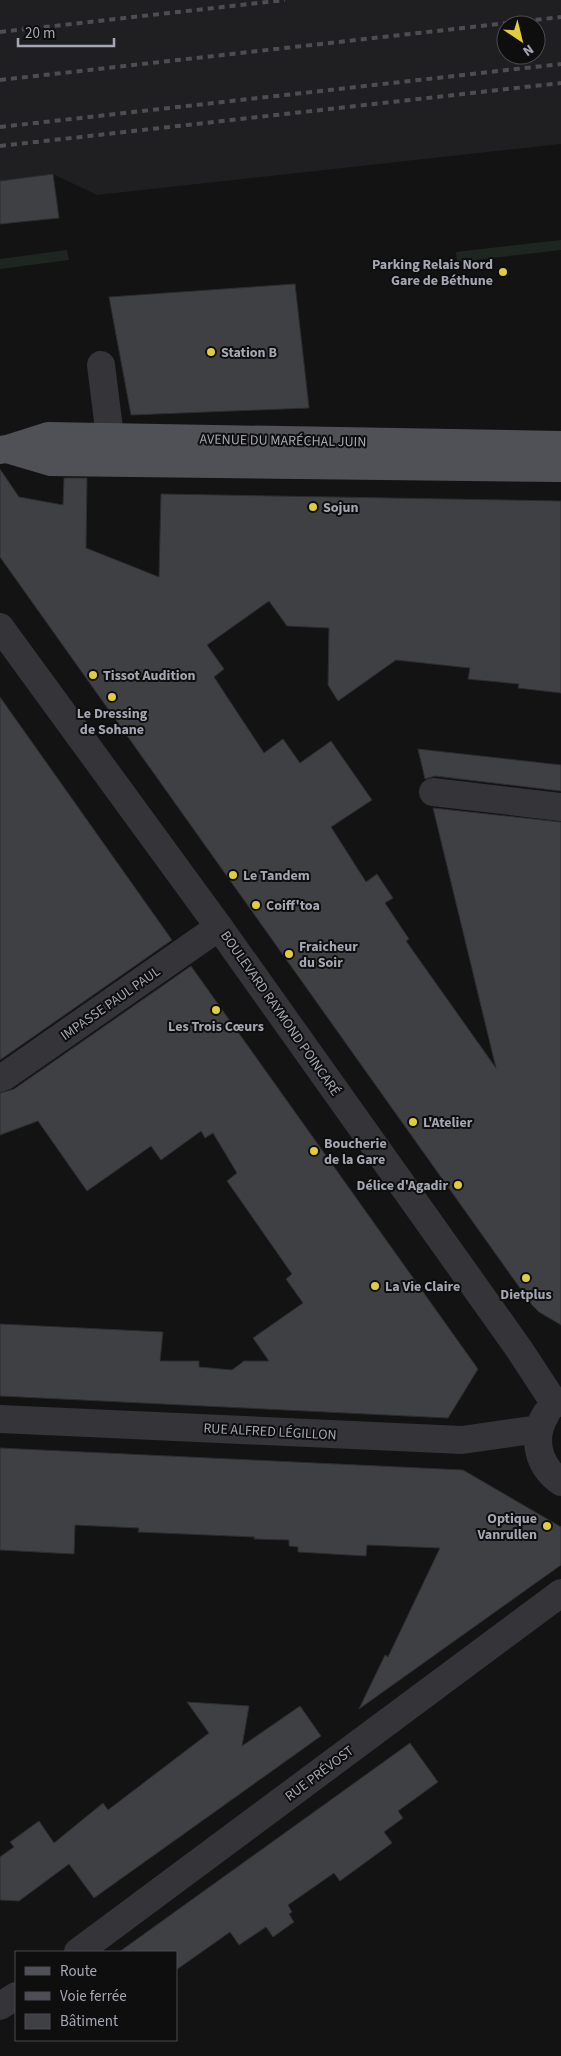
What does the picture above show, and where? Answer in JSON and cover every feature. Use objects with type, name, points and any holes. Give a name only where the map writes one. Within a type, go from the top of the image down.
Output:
[{"type":"main road","name":"AVENUE DU MARÉCHAL JUIN","points":[[3,450],[52,462],[111,450],[561,445]]},
{"type":"main road","name":"AVENUE DU MARÉCHAL JUIN","points":[[111,450],[561,468]]},
{"type":"street","points":[[101,365],[111,450]]},
{"type":"street","name":"BOULEVARD RAYMOND POINCARÉ","points":[[0,627],[219,926],[558,1402]]},
{"type":"street","points":[[433,792],[561,807]]},
{"type":"street","name":"IMPASSE PAUL PAUL","points":[[0,1078],[219,926]]},
{"type":"street","points":[[558,1402],[545,1416],[539,1430],[538,1446],[542,1462],[552,1476],[561,1482]]},
{"type":"street","name":"RUE ALFRED LÉGILLON","points":[[0,1418],[462,1440],[539,1430]]},
{"type":"street","name":"RUE PRÉVOST","points":[[79,1951],[561,1593]]},
{"type":"street","points":[[0,2006],[15,1997]]},
{"type":"shaded area","points":[[0,0],[561,0],[561,144],[97,195],[53,174],[0,181]]},
{"type":"shaded area","points":[[561,240],[561,250],[457,262],[456,252]]},
{"type":"shaded area","points":[[67,250],[69,260],[0,269],[0,259]]},
{"type":"building","points":[[53,174],[59,218],[0,224],[0,181]]},
{"type":"building","name":"Station B","points":[[295,284],[309,408],[131,415],[109,297]]},
{"type":"building","points":[[0,469],[19,497],[63,505],[64,478],[87,478],[86,548],[159,577],[161,494],[561,501],[561,693],[518,688],[519,684],[468,679],[470,668],[396,660],[338,701],[328,685],[329,628],[287,626],[269,601],[207,645],[224,669],[214,677],[264,753],[283,739],[300,763],[331,741],[372,800],[331,827],[366,882],[377,874],[393,898],[385,903],[409,939],[406,941],[496,1068],[433,808],[561,822],[561,1325],[539,1312],[532,1305],[0,557]]},
{"type":"building","points":[[0,697],[172,940],[0,1060]]},
{"type":"building","points":[[418,749],[561,765],[561,791],[435,776],[425,779]]},
{"type":"building","points":[[191,966],[478,1369],[448,1418],[0,1396],[0,1324],[163,1332],[160,1361],[199,1361],[199,1367],[232,1370],[244,1361],[269,1361],[253,1338],[303,1303],[286,1279],[292,1274],[227,1181],[237,1173],[213,1133],[205,1138],[201,1131],[161,1160],[151,1146],[87,1191],[38,1121],[0,1135],[0,1093],[14,1089]]},
{"type":"building","points":[[0,1448],[463,1470],[561,1527],[561,1565],[359,1709],[385,1655],[388,1657],[440,1548],[367,1545],[366,1556],[298,1552],[298,1547],[289,1546],[289,1540],[138,1532],[139,1528],[75,1525],[74,1554],[0,1550]]},
{"type":"building","points":[[187,1702],[249,1706],[242,1746],[300,1706],[321,1736],[94,1898],[69,1864],[19,1901],[0,1900],[0,1857],[14,1847],[10,1842],[39,1821],[54,1843],[103,1803],[108,1810],[209,1733]]},
{"type":"building","points":[[410,1743],[438,1782],[398,1811],[403,1818],[384,1832],[392,1843],[340,1881],[334,1873],[288,1905],[292,1912],[289,1914],[294,1922],[273,1937],[266,1927],[239,1945],[230,1932],[178,1969],[178,1951],[120,1951]]},
{"type":"railway","points":[[0,32],[285,0]]},
{"type":"railway","points":[[0,80],[561,17]]},
{"type":"railway","points":[[0,127],[561,64]]},
{"type":"railway","points":[[0,146],[561,83]]},
{"type":"place","name":"Parking Relais Nord Gare de Béthune","points":[[503,272]]},
{"type":"place","name":"Station B","points":[[211,352]]},
{"type":"place","name":"Sojun","points":[[313,507]]},
{"type":"place","name":"Tissot Audition","points":[[93,675]]},
{"type":"place","name":"Le Dressing de Sohane","points":[[112,697]]},
{"type":"place","name":"Le Tandem","points":[[233,875]]},
{"type":"place","name":"Coiff'toa","points":[[256,905]]},
{"type":"place","name":"Fraicheur du Soir","points":[[289,954]]},
{"type":"place","name":"Les Trois Cœurs","points":[[216,1010]]},
{"type":"place","name":"L'Atelier","points":[[413,1122]]},
{"type":"place","name":"Boucherie de la Gare","points":[[314,1151]]},
{"type":"place","name":"Délice d'Agadir","points":[[458,1185]]},
{"type":"place","name":"Dietplus","points":[[526,1278]]},
{"type":"place","name":"La Vie Claire","points":[[375,1286]]},
{"type":"place","name":"Optique Vanrullen","points":[[547,1526]]}]
